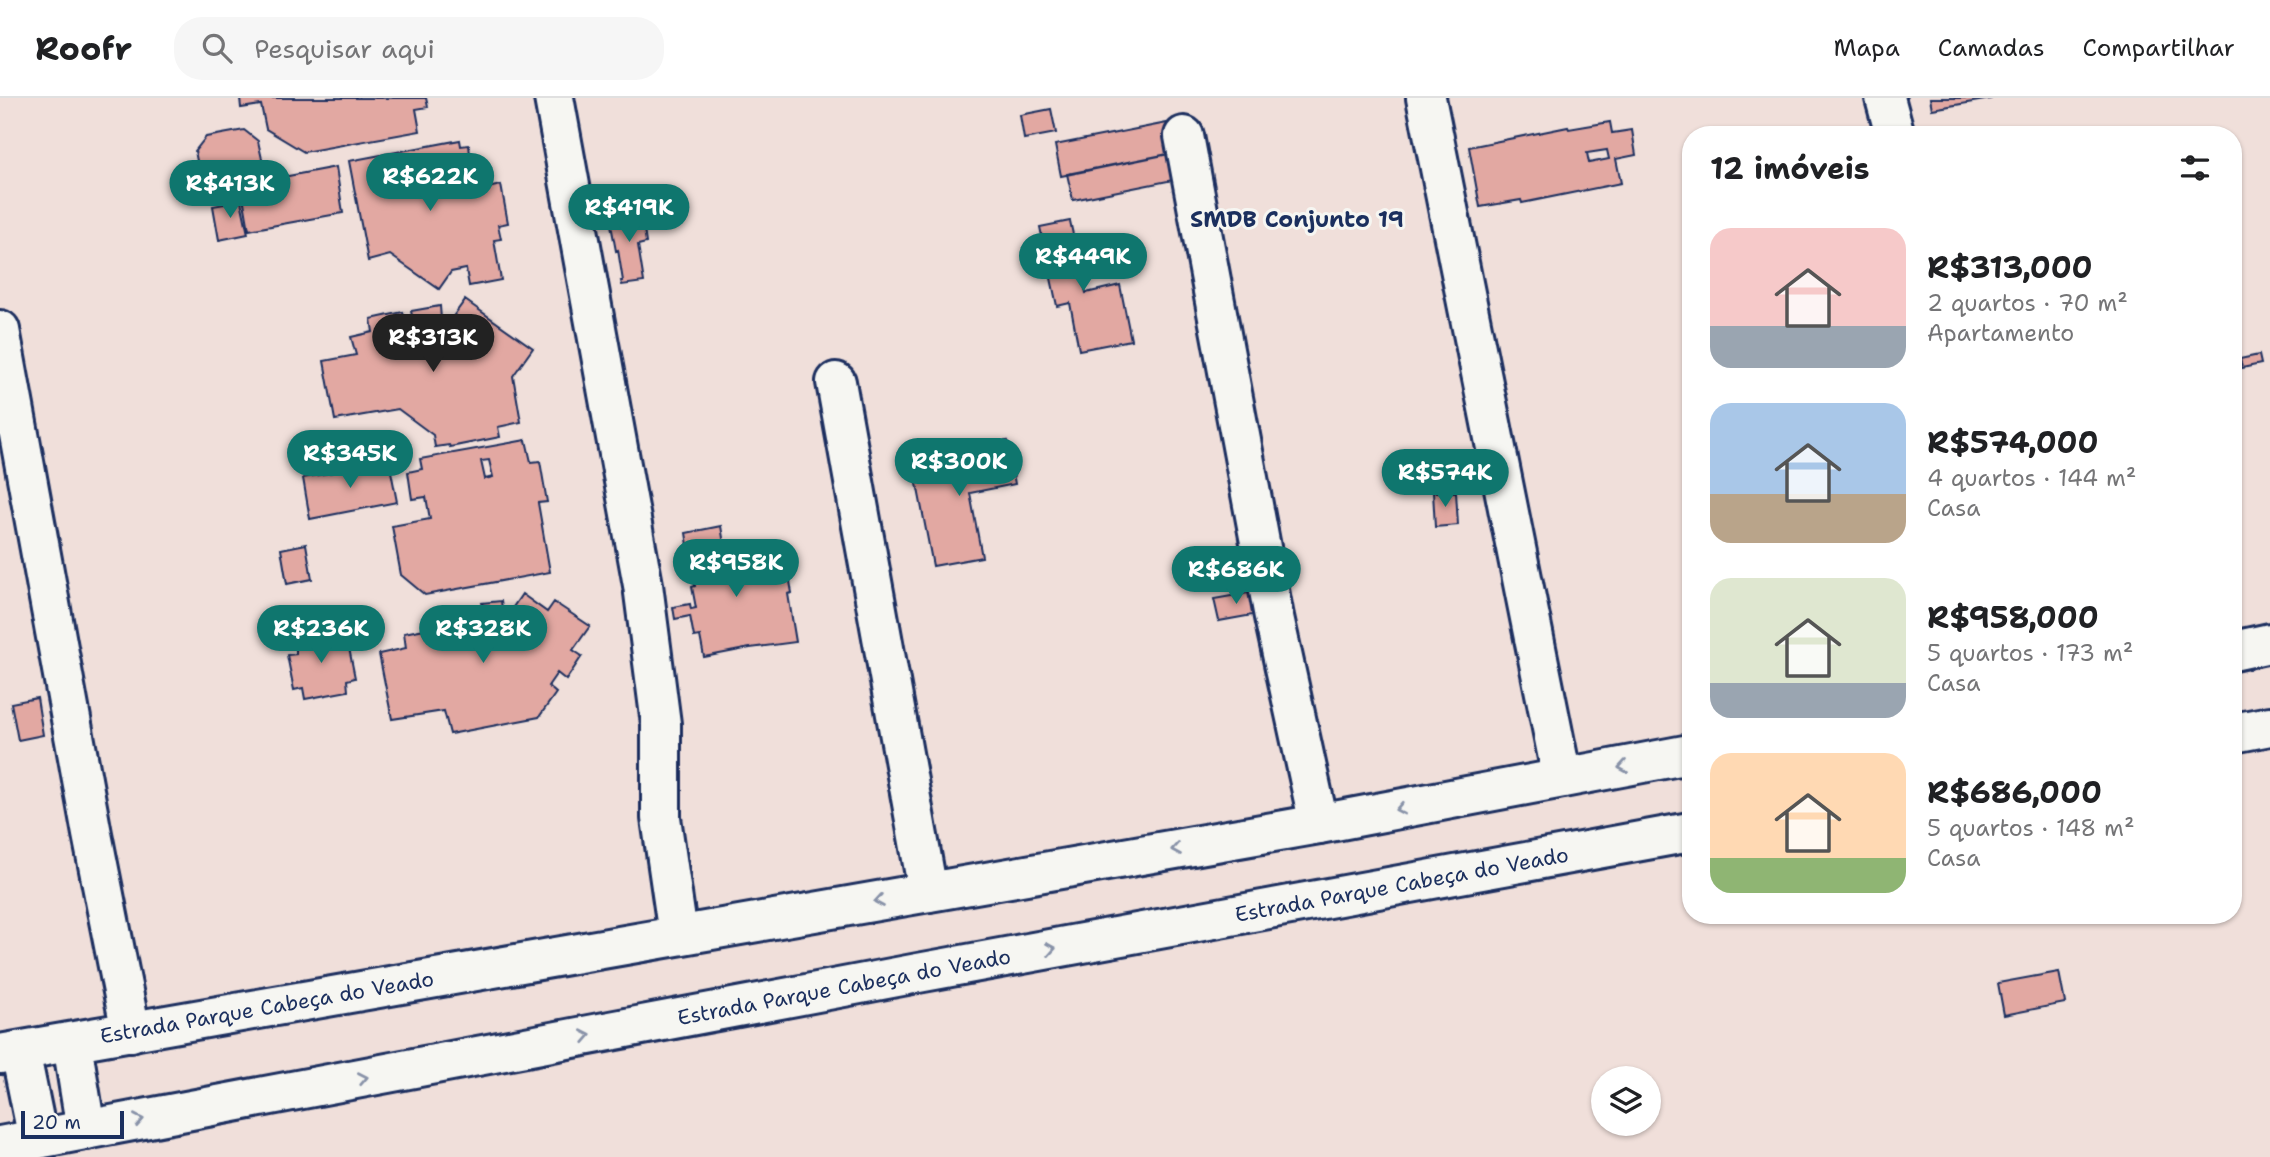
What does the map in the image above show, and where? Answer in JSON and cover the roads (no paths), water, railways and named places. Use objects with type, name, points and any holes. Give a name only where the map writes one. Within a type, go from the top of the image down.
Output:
[{"type":"main road","points":[[554,98],[643,585],[661,724],[661,818],[678,935]]},
{"type":"main road","points":[[1426,98],[1562,778]]},
{"type":"main road","points":[[1885,98],[1893,126]]},
{"type":"main road","points":[[1184,136],[1272,604],[1319,824]]},
{"type":"main road","points":[[0,330],[131,1032]]},
{"type":"main road","points":[[836,382],[928,892]]},
{"type":"main road","points":[[2242,649],[2270,643]]},
{"type":"main road","points":[[2242,731],[2270,726]]},
{"type":"main road","name":"Estrada Parque Cabeça do Veado","points":[[10,1053],[1319,824],[1682,756]]},
{"type":"main road","name":"Estrada Parque Cabeça do Veado","points":[[0,1146],[918,973],[1682,833]]},
{"type":"main road","points":[[72,1043],[86,1130]]},
{"type":"main road","points":[[10,1053],[38,1139]]},
{"type":"district","name":"SMDB Conjunto 19","points":[[1297,219]]}]
